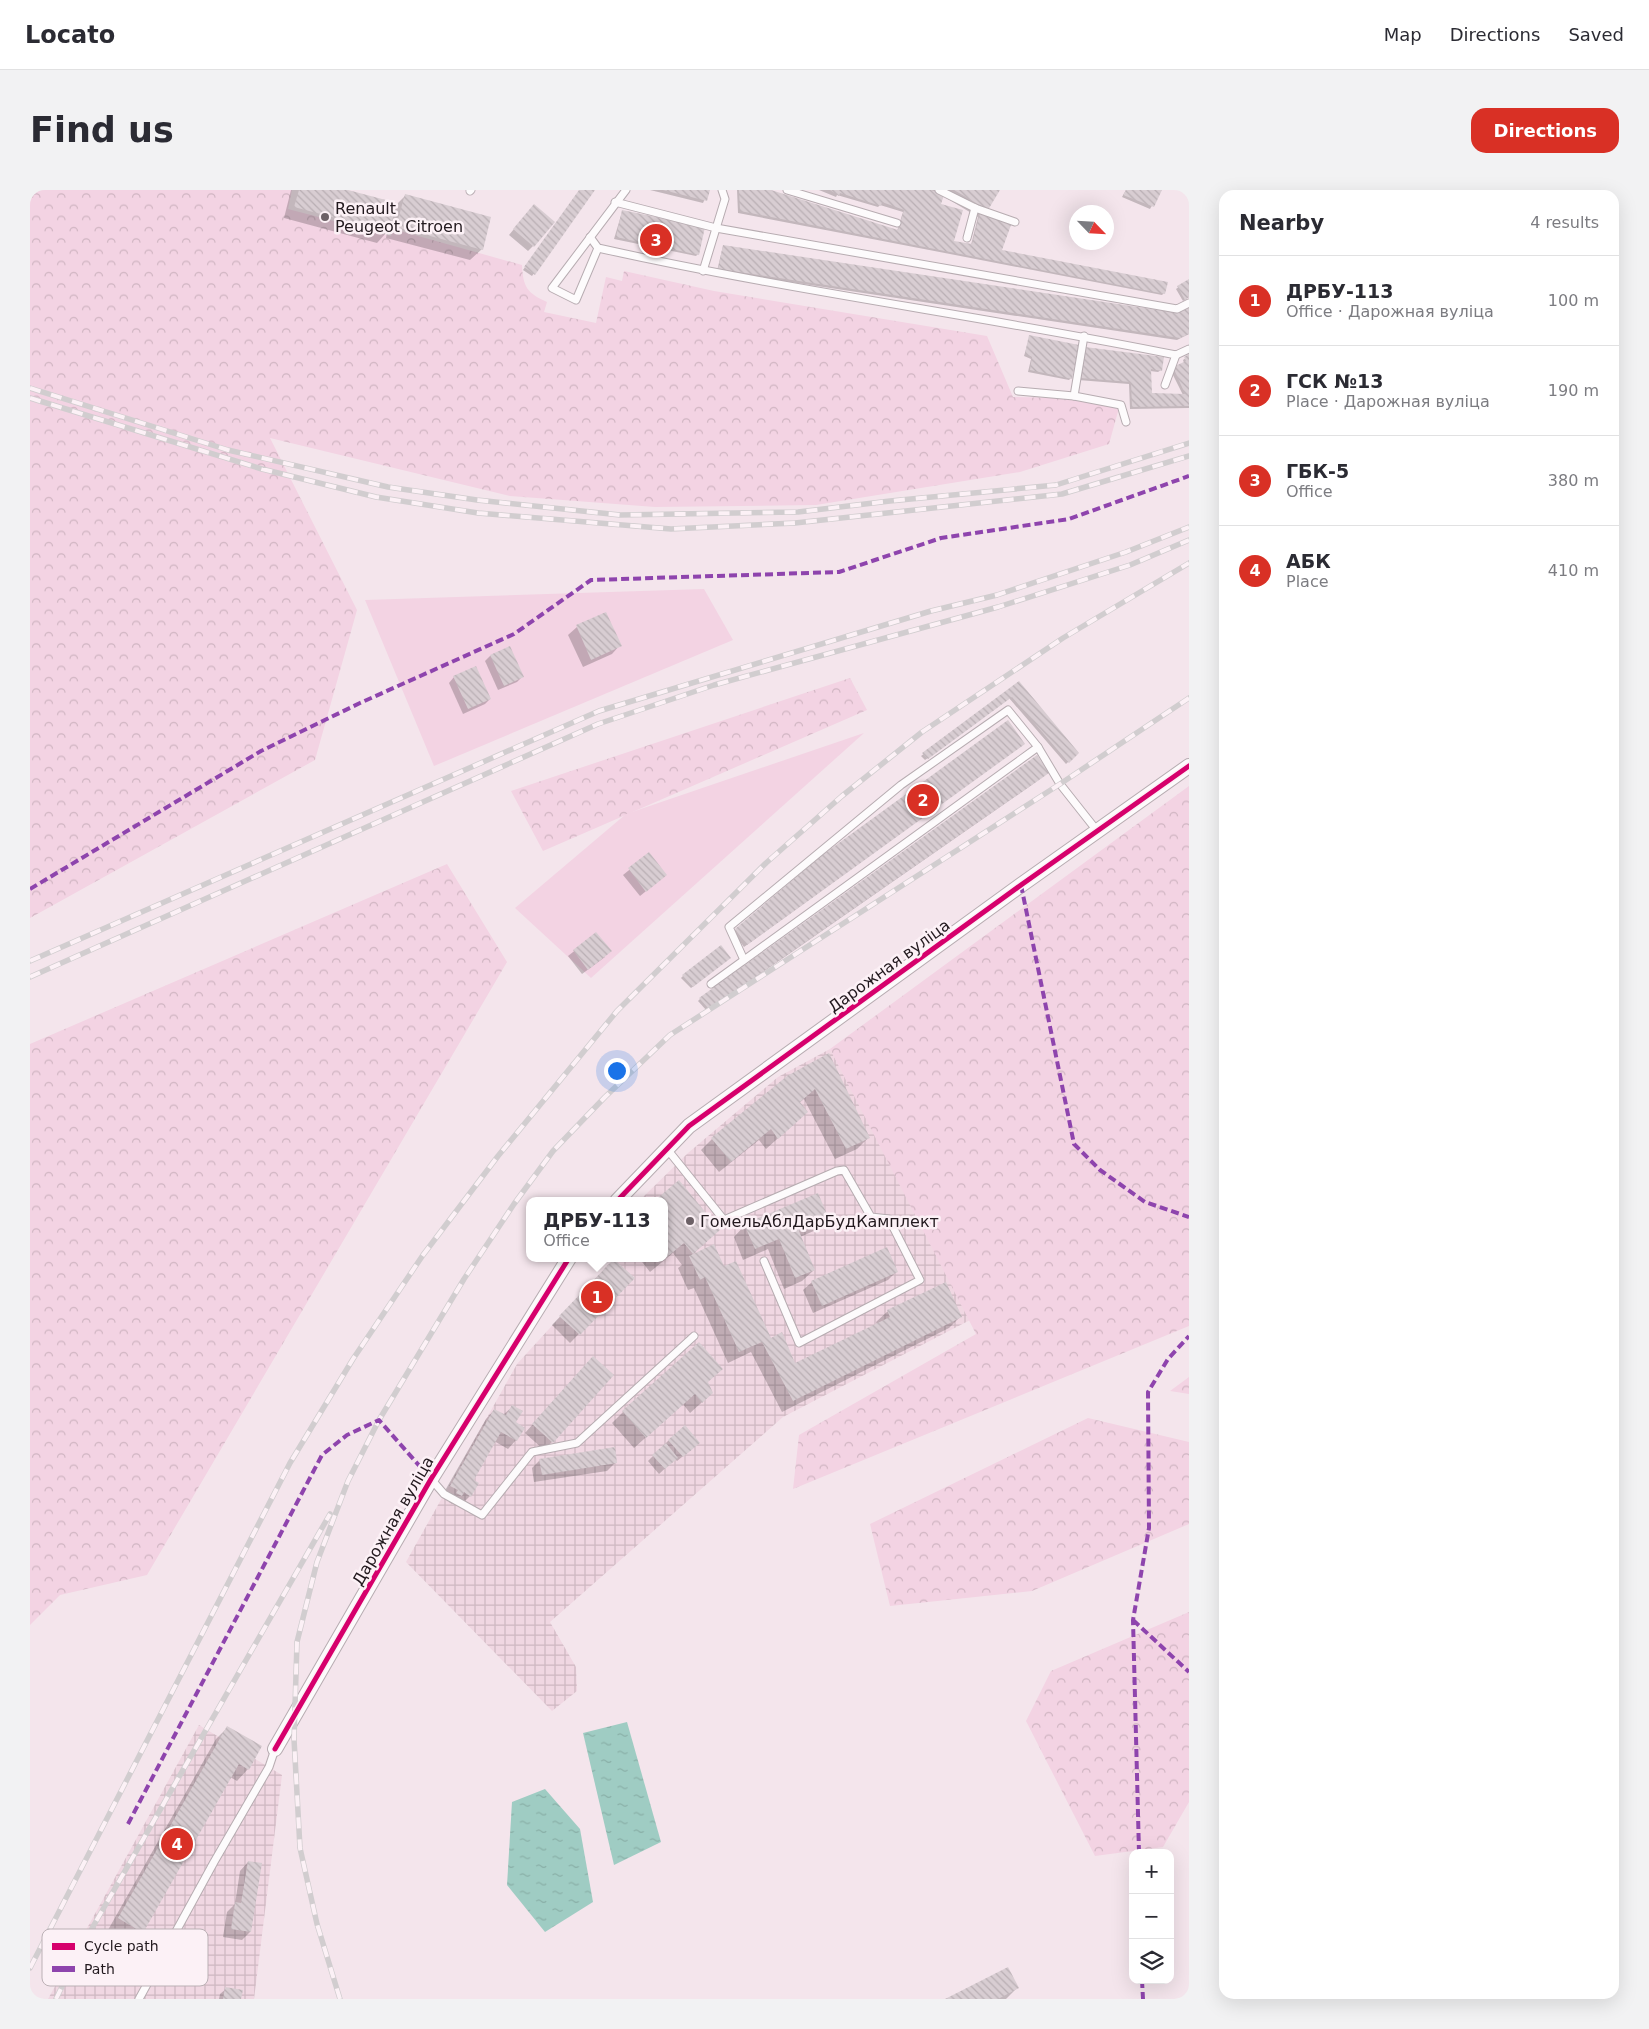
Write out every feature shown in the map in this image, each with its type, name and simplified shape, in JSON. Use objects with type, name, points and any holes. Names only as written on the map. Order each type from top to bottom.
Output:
[{"type":"street","name":"Дарожная вуліца","points":[[621,1197],[689,1126],[1021,885],[1189,766]]},
{"type":"street","name":"Дарожная вуліца","points":[[275,1749],[431,1480],[567,1262]]},
{"type":"lane","points":[[598,248],[576,300],[552,288],[626,190]]},
{"type":"lane","points":[[703,272],[725,199],[722,190]]},
{"type":"lane","points":[[787,190],[896,222]]},
{"type":"lane","points":[[939,190],[975,208],[1015,222]]},
{"type":"lane","points":[[616,202],[716,228],[1177,308],[1189,303]]},
{"type":"lane","points":[[967,238],[975,208]]},
{"type":"lane","points":[[590,237],[598,248],[703,272],[1084,336],[1176,355],[1189,349]]},
{"type":"lane","points":[[1074,396],[1084,336]]},
{"type":"lane","points":[[1165,385],[1176,355]]},
{"type":"lane","points":[[1018,391],[1074,396],[1121,405],[1126,422]]},
{"type":"lane","points":[[744,960],[729,927],[900,785],[1008,710],[1038,747],[1060,784],[1098,832]]},
{"type":"lane","points":[[711,984],[1038,747]]},
{"type":"lane","points":[[667,1149],[724,1220],[837,1171],[844,1170],[871,1217],[889,1218],[920,1280],[799,1343],[764,1261]]},
{"type":"lane","points":[[431,1480],[444,1494],[482,1515],[532,1452],[576,1443],[694,1336]]},
{"type":"lane","points":[[177,1929],[269,1767],[275,1749]]},
{"type":"lane","points":[[139,1999],[146,1986]]},
{"type":"shaded area","points":[[830,1049],[974,1318],[783,1417],[550,1622],[576,1667],[577,1691],[552,1711],[406,1562],[517,1364],[610,1262],[668,1262],[668,1197],[643,1197],[688,1153],[778,1077]]},
{"type":"shaded area","points":[[199,1725],[282,1775],[254,1999],[48,1999],[55,1986],[208,1986],[208,1929],[87,1929]]},
{"type":"green space","points":[[30,190],[292,190],[288,209],[391,236],[393,229],[522,265],[527,288],[535,296],[547,302],[544,312],[596,323],[606,277],[622,281],[624,271],[714,291],[987,336],[1013,397],[1066,398],[1119,408],[1109,444],[1020,472],[816,505],[655,507],[510,496],[270,438],[357,610],[315,760],[30,918]]},
{"type":"green space","points":[[704,589],[733,640],[434,766],[365,600]]},
{"type":"green space","points":[[850,678],[867,710],[543,851],[511,791]]},
{"type":"green space","points":[[864,733],[591,978],[515,908],[626,814]]},
{"type":"green space","points":[[1189,786],[1189,1326],[793,1489],[799,1435],[976,1334],[830,1049]]},
{"type":"green space","points":[[447,864],[507,962],[147,1575],[60,1595],[30,1625],[30,1044]]},
{"type":"green space","points":[[1189,1377],[1189,1394],[1170,1391]]},
{"type":"green space","points":[[1088,1418],[1189,1442],[1189,1524],[1032,1591],[890,1606],[870,1524]]},
{"type":"green space","points":[[1189,1612],[1189,1802],[1163,1847],[1129,1849],[1129,1852],[1095,1856],[1026,1721],[1051,1671]]},
{"type":"water","points":[[627,1722],[661,1842],[614,1865],[583,1733]]},
{"type":"water","points":[[545,1789],[580,1829],[593,1902],[545,1932],[507,1885],[512,1802]]},
{"type":"building","points":[[299,190],[348,190],[397,203],[389,232],[294,207]]},
{"type":"building","points":[[579,190],[595,190],[535,275],[524,267]]},
{"type":"building","points":[[663,190],[710,190],[707,201]]},
{"type":"building","points":[[739,190],[771,190],[898,230],[904,210],[882,202],[881,206],[840,193],[839,196],[830,190],[931,190],[944,195],[941,204],[963,210],[954,241],[972,244],[980,213],[1011,225],[1002,250],[1168,282],[1165,294],[740,211]]},
{"type":"building","points":[[954,190],[1000,190],[988,210]]},
{"type":"building","points":[[1126,190],[1162,190],[1154,207],[1123,195]]},
{"type":"building","points":[[405,194],[491,217],[483,250],[396,227]]},
{"type":"building","points":[[534,204],[555,222],[534,247],[513,229]]},
{"type":"building","points":[[622,210],[705,227],[699,255],[616,237]]},
{"type":"building","points":[[723,245],[1178,313],[1189,307],[1189,334],[1180,338],[718,269]]},
{"type":"building","points":[[1189,279],[1189,297],[1185,300],[1177,286]]},
{"type":"building","points":[[1029,335],[1079,345],[1072,379],[1030,370],[1032,357],[1025,353]]},
{"type":"building","points":[[1085,347],[1164,357],[1162,371],[1151,369],[1152,393],[1185,394],[1173,367],[1186,361],[1184,357],[1189,354],[1189,406],[1132,407],[1131,382],[1080,378]]},
{"type":"building","points":[[606,612],[622,646],[591,660],[576,625]]},
{"type":"building","points":[[510,646],[524,677],[504,686],[490,655]]},
{"type":"building","points":[[476,666],[491,699],[468,709],[453,676]]},
{"type":"building","points":[[1019,681],[1079,753],[1069,763],[1012,697],[928,759],[922,753]]},
{"type":"building","points":[[1008,720],[1025,744],[747,945],[735,929],[821,856]]},
{"type":"building","points":[[1037,755],[1049,773],[709,1009],[699,998]]},
{"type":"building","points":[[649,852],[667,875],[646,892],[628,868]]},
{"type":"building","points":[[596,932],[612,951],[588,970],[573,950]]},
{"type":"building","points":[[721,945],[731,958],[693,987],[682,975]]},
{"type":"building","points":[[829,1053],[870,1138],[846,1149],[815,1089],[800,1102],[808,1112],[778,1139],[771,1129],[731,1162],[711,1138],[787,1076]]},
{"type":"building","name":"ГомельАблДарБудКамплект","points":[[679,1180],[720,1230],[693,1254],[684,1243],[668,1256],[668,1197],[659,1197]]},
{"type":"building","points":[[818,1193],[829,1219],[799,1231],[815,1270],[795,1278],[779,1239],[755,1249],[744,1224]]},
{"type":"building","points":[[714,1244],[724,1266],[736,1261],[771,1338],[782,1332],[795,1363],[890,1317],[887,1310],[946,1282],[962,1317],[793,1401],[762,1342],[739,1352],[705,1277],[700,1280],[689,1256]]},
{"type":"building","points":[[887,1247],[898,1272],[822,1306],[811,1281]]},
{"type":"building","points":[[611,1262],[617,1262],[635,1278],[580,1335],[559,1316]]},
{"type":"building","points":[[699,1342],[723,1369],[708,1382],[713,1393],[702,1403],[695,1394],[646,1438],[622,1411]]},
{"type":"building","points":[[593,1356],[614,1375],[553,1443],[532,1424]]},
{"type":"building","points":[[512,1405],[523,1411],[516,1422],[525,1428],[517,1441],[501,1432],[474,1480],[479,1483],[471,1497],[464,1492],[462,1496],[456,1493],[458,1490],[450,1486],[494,1409],[506,1415]]},
{"type":"building","points":[[685,1425],[700,1443],[683,1457],[668,1440]]},
{"type":"building","points":[[666,1443],[678,1458],[665,1469],[652,1455]]},
{"type":"building","points":[[615,1447],[617,1463],[542,1475],[539,1459]]},
{"type":"building","points":[[227,1726],[262,1746],[249,1770],[239,1764],[145,1929],[136,1929],[118,1918]]},
{"type":"building","points":[[248,1861],[262,1863],[251,1932],[231,1929],[235,1902],[241,1903]]},
{"type":"building","points":[[1008,1967],[1019,1988],[998,1999],[945,1999]]},
{"type":"building","points":[[225,1987],[243,1990],[241,1999],[223,1999]]},
{"type":"railway","points":[[30,388],[228,450],[388,487],[477,500],[620,515],[798,512],[1056,485],[1189,443]]},
{"type":"railway","points":[[30,398],[262,469],[376,497],[478,513],[671,529],[795,523],[1062,494],[1189,456]]},
{"type":"railway","points":[[30,961],[599,711],[931,611],[997,595],[1126,552],[1189,527]]},
{"type":"railway","points":[[30,977],[598,724],[714,685],[998,607],[1130,565],[1189,540]]},
{"type":"railway","points":[[50,1929],[290,1463],[353,1359],[423,1255],[498,1156],[617,1011],[766,863],[842,796],[922,732],[1063,638],[1189,563]]},
{"type":"railway","points":[[340,1999],[317,1924],[300,1848],[294,1739],[297,1642],[317,1562],[348,1481],[379,1420],[464,1279],[514,1204],[553,1151],[605,1097],[670,1035],[1060,784],[1189,698]]},
{"type":"railway","points":[[92,1929],[330,1514]]},
{"type":"railway","points":[[30,1968],[42,1945]]},
{"type":"railway","points":[[56,1999],[62,1986]]},
{"type":"marked path","points":[[30,889],[261,751],[360,703],[514,634],[591,580],[839,572],[941,538],[1069,519],[1189,476]]},
{"type":"marked path","points":[[1021,885],[1074,1144],[1100,1170],[1145,1202],[1189,1217]]},
{"type":"marked path","points":[[1139,1849],[1133,1620],[1149,1528],[1148,1392],[1168,1359],[1189,1336]]},
{"type":"marked path","points":[[128,1824],[322,1455],[347,1435],[379,1420],[431,1479]]},
{"type":"marked path","points":[[1133,1620],[1189,1672]]},
{"type":"marked path","points":[[1142,1984],[1143,1999]]},
{"type":"cycle path","points":[[621,1197],[689,1126],[1021,885],[1189,766]]},
{"type":"cycle path","points":[[275,1749],[431,1479],[567,1262]]},
{"type":"place","name":"Renault Peugeot Citroen","points":[[325,217]]},
{"type":"place","name":"ГБК-5","points":[[656,240]]},
{"type":"place","name":"ГСК №13","points":[[923,800]]},
{"type":"place","name":"ГомельАблДарБудКамплект","points":[[690,1221]]},
{"type":"place","name":"ДРБУ-113","points":[[597,1297]]},
{"type":"place","name":"АБК","points":[[177,1844]]}]
